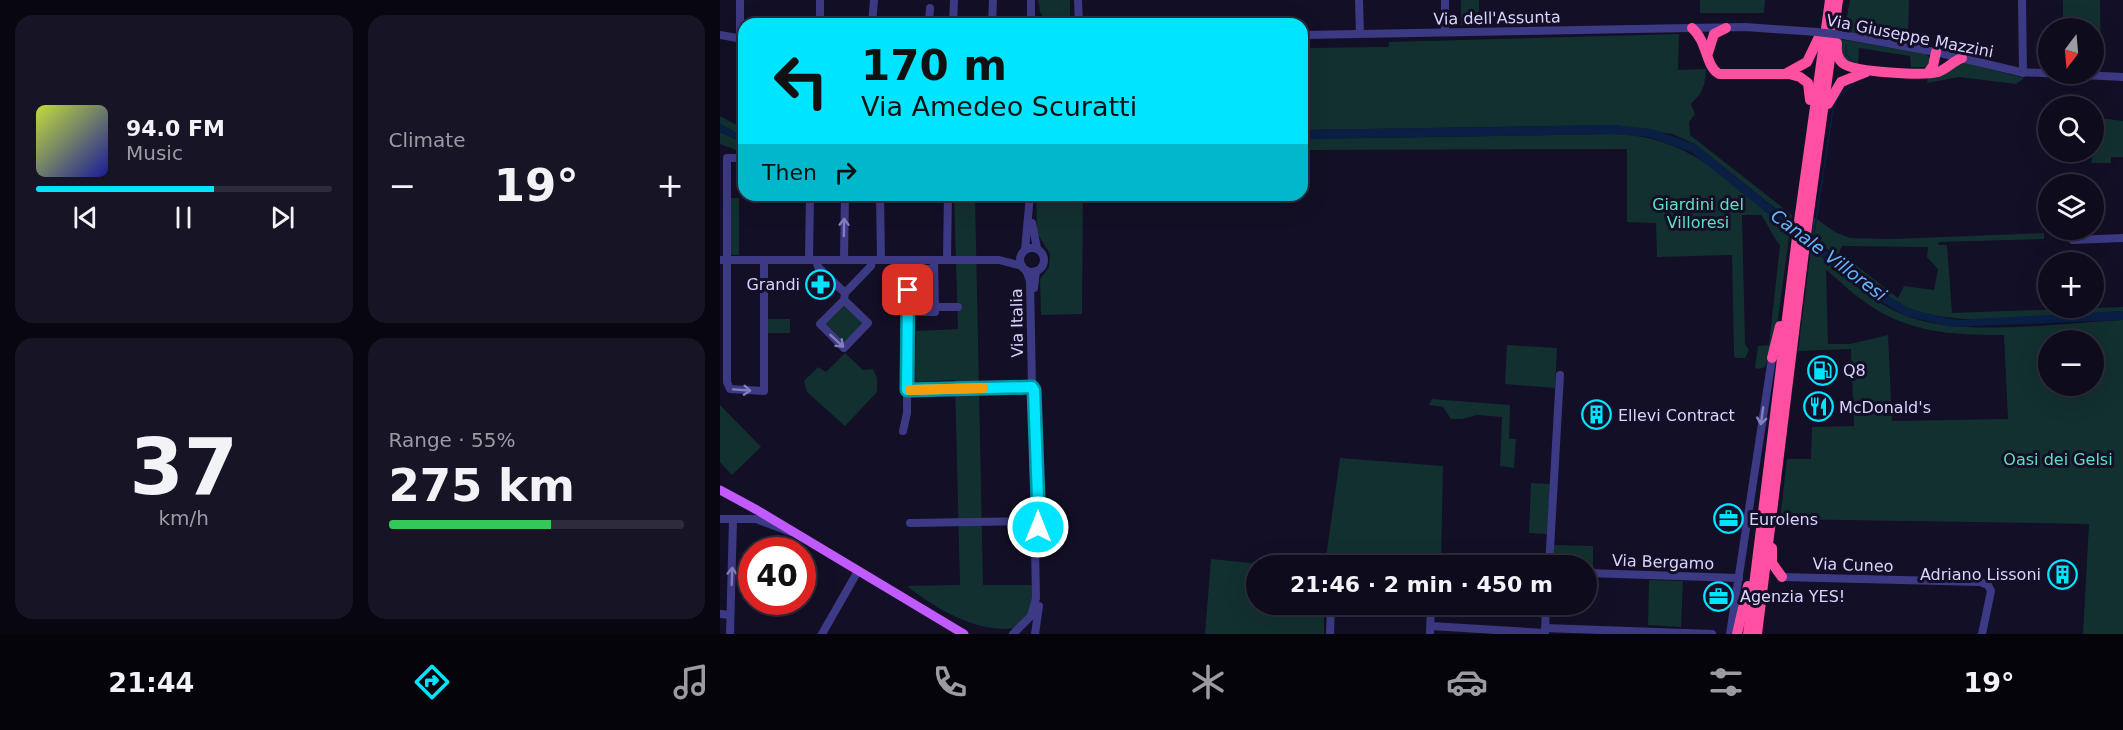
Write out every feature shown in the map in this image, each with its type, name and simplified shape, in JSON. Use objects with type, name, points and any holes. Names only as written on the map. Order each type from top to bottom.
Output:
[{"type":"highway","points":[[1781,74],[1797,70],[1811,57],[1820,38],[1829,0]]},
{"type":"highway","points":[[1737,634],[1762,515],[1803,224],[1829,0]]},
{"type":"highway","points":[[1814,136],[1838,0]]},
{"type":"highway","points":[[1836,12],[1840,16],[1836,46],[1840,60],[1849,67],[1928,73],[1940,70],[1962,58]]},
{"type":"highway","points":[[1692,28],[1707,35],[1726,28]]},
{"type":"highway","points":[[1707,35],[1712,68],[1719,74],[1734,76],[1795,75],[1808,83],[1814,136]]},
{"type":"highway","points":[[1928,73],[1939,52]]},
{"type":"highway","points":[[1939,52],[1943,62],[1940,70]]},
{"type":"highway","points":[[1814,136],[1824,130],[1830,98],[1837,86],[1851,76],[1872,70]]},
{"type":"highway","points":[[1748,634],[1768,531],[1783,427],[1800,285],[1800,247]]},
{"type":"highway","points":[[1772,358],[1800,247]]},
{"type":"highway","points":[[1757,634],[1762,515]]},
{"type":"highway","points":[[1768,531],[1773,538],[1773,563],[1782,577]]},
{"type":"main road","points":[[721,491],[964,633]]},
{"type":"street","points":[[740,0],[741,18]]},
{"type":"street","points":[[820,0],[820,18]]},
{"type":"street","points":[[872,18],[874,0]]},
{"type":"street","points":[[953,18],[954,0]]},
{"type":"street","points":[[992,18],[993,0]]},
{"type":"street","points":[[1031,0],[1031,18]]},
{"type":"street","points":[[1078,0],[1079,18]]},
{"type":"street","points":[[1359,0],[1360,34]]},
{"type":"street","points":[[1445,0],[1445,32]]},
{"type":"street","points":[[2022,0],[2023,73]]},
{"type":"street","points":[[929,18],[930,8]]},
{"type":"street","points":[[1031,11],[1034,18]]},
{"type":"street","name":"Via dell'Assunta","points":[[1308,35],[1692,28]]},
{"type":"street","name":"Via Giuseppe Mazzini","points":[[1726,28],[1843,35],[1939,52],[2023,73],[2038,73]]},
{"type":"street","points":[[720,35],[738,38]]},
{"type":"street","name":"Via Giuseppe Mazzini","points":[[2104,76],[2123,78]]},
{"type":"street","points":[[738,158],[727,158],[723,260],[727,387],[764,391],[764,260]]},
{"type":"street","points":[[810,201],[813,260],[844,296],[868,323],[844,348],[820,324],[844,296],[871,267],[876,260],[880,201]]},
{"type":"street","points":[[844,260],[845,201]]},
{"type":"street","points":[[947,260],[948,201]]},
{"type":"street","points":[[1024,268],[1023,253],[1030,201]]},
{"type":"street","points":[[999,260],[1036,272],[1041,268],[1045,259],[1037,248],[1030,211]]},
{"type":"street","points":[[2104,239],[2123,238]]},
{"type":"street","points":[[723,260],[876,260],[934,264],[947,260],[999,260],[1037,248]]},
{"type":"street","points":[[903,431],[906,419],[907,390],[908,264]]},
{"type":"street","points":[[909,312],[935,312],[934,264]]},
{"type":"street","name":"Via Italia","points":[[1013,634],[1031,616],[1036,598],[1030,281],[1024,268]]},
{"type":"street","name":"Via Italia","points":[[1035,634],[1041,598],[1035,365],[1036,272]]},
{"type":"street","points":[[935,307],[958,307]]},
{"type":"street","points":[[1730,634],[1772,358]]},
{"type":"street","points":[[1035,365],[1032,387],[1036,407]]},
{"type":"street","points":[[1550,555],[1560,375]]},
{"type":"street","points":[[907,390],[1032,387]]},
{"type":"street","name":"Via Italia","points":[[1038,499],[1035,521],[1040,547]]},
{"type":"street","points":[[720,519],[756,519],[788,531]]},
{"type":"street","points":[[730,634],[733,519]]},
{"type":"street","points":[[910,523],[1035,521]]},
{"type":"street","points":[[822,634],[858,571]]},
{"type":"street","name":"Via Bergamo","points":[[1597,573],[1739,578]]},
{"type":"street","name":"Via Cuneo","points":[[1782,577],[1980,582],[1988,585],[1991,591],[1982,634]]},
{"type":"street","points":[[720,614],[730,615]]},
{"type":"street","points":[[1330,634],[1331,615]]},
{"type":"street","points":[[1431,615],[1430,630],[1712,634]]},
{"type":"street","points":[[1545,631],[1546,615]]},
{"type":"green space","points":[[1038,0],[1070,0],[1070,18],[1044,18]]},
{"type":"green space","points":[[1461,0],[1479,0],[1479,25],[1461,25]]},
{"type":"green space","points":[[1700,0],[1765,0],[1764,13],[1700,13]]},
{"type":"green space","points":[[1850,0],[1909,0],[1908,37],[1920,40],[1920,45],[1844,31]]},
{"type":"green space","points":[[2063,0],[2100,0],[2100,18],[2063,18]]},
{"type":"green space","points":[[1679,34],[1678,70],[1706,69],[1703,89],[1691,104],[1695,114],[1689,122],[1690,135],[1792,215],[1791,221],[1695,144],[1672,134],[1614,125],[1308,130],[1308,48],[1389,47],[1389,42]]},
{"type":"green space","points":[[1839,39],[1926,54],[1931,59],[1927,67],[1911,67],[1910,56],[1859,48],[1858,66],[1842,58]]},
{"type":"green space","points":[[1962,62],[2024,78],[2016,84],[1959,77],[1927,83],[1928,76]]},
{"type":"green space","points":[[720,116],[738,126],[738,134],[720,124]]},
{"type":"green space","points":[[2104,119],[2123,121],[2123,157],[2111,157],[2111,163],[2091,163],[2104,162]]},
{"type":"green space","points":[[720,132],[738,140],[738,151],[720,144]]},
{"type":"green space","name":"Giardini del Villoresi","points":[[1613,134],[1666,143],[1689,153],[1729,180],[1790,231],[1776,333],[1765,367],[1758,369],[1755,367],[1758,346],[1769,345],[1780,245],[1761,215],[1742,215],[1745,344],[1749,350],[1745,358],[1735,358],[1732,255],[1657,257],[1656,223],[1627,222],[1627,149],[1308,150],[1308,139]]},
{"type":"green space","points":[[730,198],[738,198],[739,255],[730,255]]},
{"type":"green space","points":[[954,201],[975,201],[983,585],[1035,585],[1030,610],[1013,628],[999,629],[971,623],[943,610],[907,586],[960,585],[955,380],[915,382],[916,331],[958,329]]},
{"type":"green space","points":[[1036,201],[1083,201],[1082,314],[1041,315],[1040,279],[1049,267],[1050,254],[1037,233]]},
{"type":"green space","points":[[1814,217],[1835,232],[1850,238],[1892,239],[2038,233],[2038,239],[1939,242],[1938,245],[1947,245],[1952,313],[2038,310],[2038,318],[1975,320],[1918,311],[1895,302],[1852,272],[1812,236]],"holes":[[[1842,246],[1928,247],[1927,257],[1938,269],[1934,290],[1904,286],[1898,298],[1839,252]]]},
{"type":"green space","name":"Oasi dei Gelsi","points":[[1811,248],[1879,302],[1904,315],[1927,322],[1953,326],[2011,327],[2123,320],[2123,634],[2083,634],[2089,524],[1780,519],[1787,459],[1811,459],[1812,427],[1854,426],[1851,349],[1798,351]],"holes":[[[1826,270],[1879,311],[1913,326],[1948,333],[2004,335],[2008,419],[1892,421],[1888,335],[1850,344],[1828,344]]]},
{"type":"green space","points":[[844,304],[864,324],[844,345],[824,325]]},
{"type":"green space","points":[[2123,307],[2123,311],[2104,313],[2104,308]]},
{"type":"green space","points":[[768,319],[790,319],[790,333],[768,333]]},
{"type":"green space","points":[[1507,345],[1557,348],[1555,388],[1505,384]]},
{"type":"green space","points":[[845,353],[863,370],[873,369],[877,378],[877,392],[845,426],[807,392],[804,381],[818,367],[826,372]]},
{"type":"green space","points":[[1432,399],[1510,405],[1509,439],[1516,439],[1514,468],[1500,466],[1502,417],[1477,415],[1451,419],[1443,407],[1429,405]]},
{"type":"green space","points":[[720,405],[761,447],[732,475],[720,462]]},
{"type":"green space","points":[[1340,458],[1443,466],[1441,555],[1326,555]]},
{"type":"green space","points":[[1531,483],[1550,484],[1547,534],[1529,533]]},
{"type":"green space","points":[[1554,545],[1593,546],[1593,555],[1554,555]]},
{"type":"green space","points":[[1211,559],[1246,562],[1246,615],[1324,615],[1324,634],[1205,634]]},
{"type":"green space","points":[[1649,580],[1683,581],[1681,627],[1648,625]]},
{"type":"water","points":[[720,124],[738,134],[738,140],[720,132]]},
{"type":"water","name":"Canale Villoresi","points":[[1614,125],[1652,129],[1695,144],[1868,284],[1912,310],[1956,320],[2038,316],[2038,318],[2104,318],[2104,312],[2123,311],[2123,320],[1951,327],[1903,315],[1863,290],[1691,152],[1649,137],[1613,134],[1308,139],[1308,130]]},
{"type":"waterway","points":[[1846,45],[1846,54],[1855,63]]},
{"type":"waterway","name":"Canale Villoresi","points":[[1817,241],[1814,234],[1833,109],[1838,97],[1854,83]]},
{"type":"slow traffic","points":[[910,390],[983,388]]},
{"type":"place","name":"Grandi","points":[[821,284]]},
{"type":"place","name":"Q8","points":[[1822,370]]},
{"type":"place","name":"McDonald's","points":[[1818,407]]},
{"type":"place","name":"Ellevi Contract","points":[[1597,415]]},
{"type":"place","name":"Eurolens","points":[[1728,519]]},
{"type":"place","name":"Adriano Lissoni","points":[[2062,574]]},
{"type":"place","name":"Agenzia YES!","points":[[1719,596]]},
{"type":"route","points":[[908,290],[907,390],[1032,387],[1034,390],[1038,499],[1038,514],[1035,521],[1038,527]]}]
